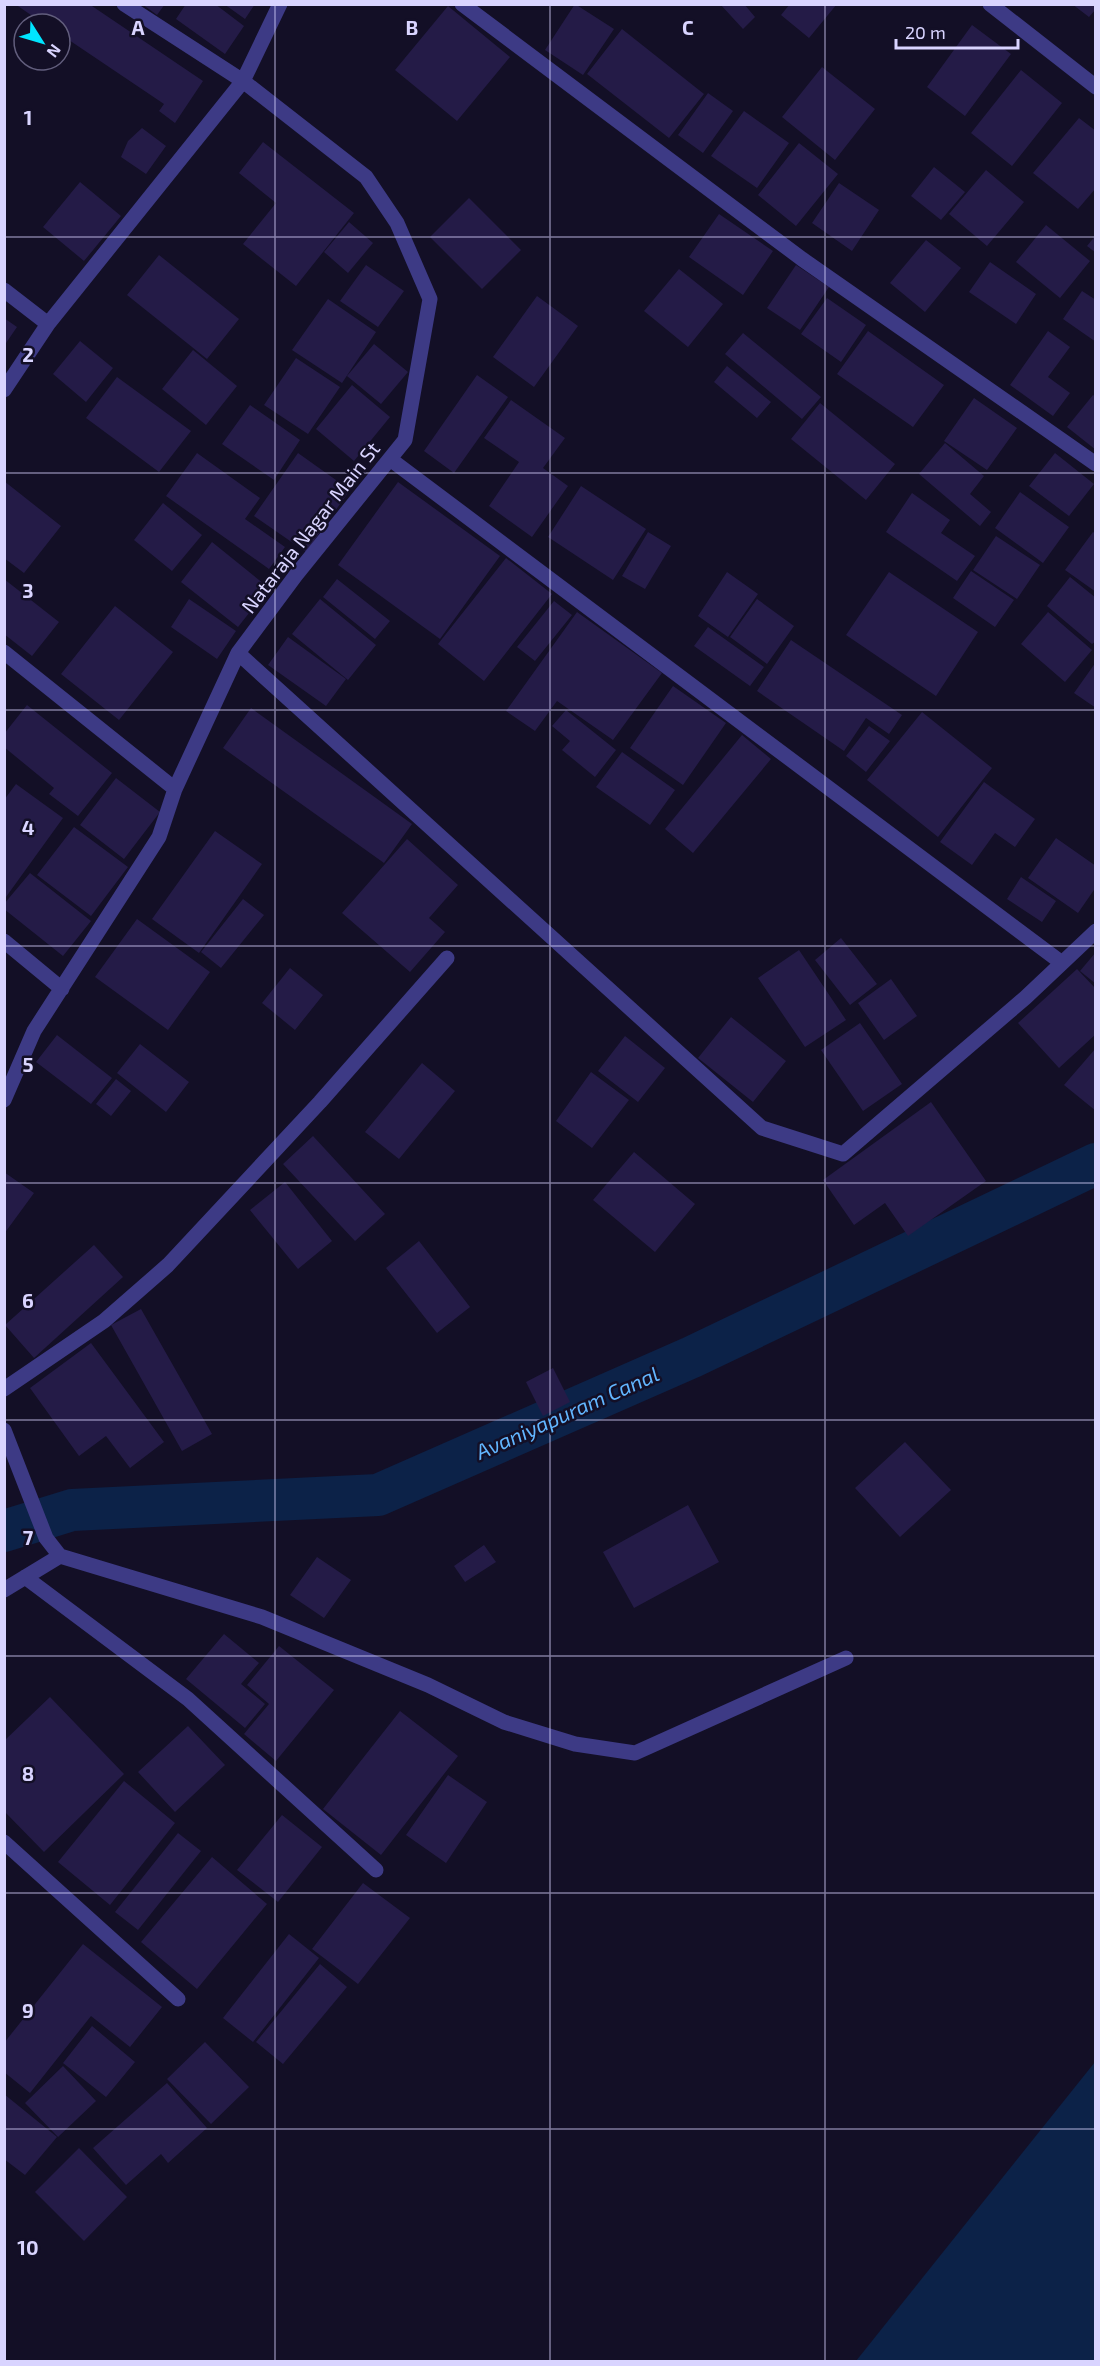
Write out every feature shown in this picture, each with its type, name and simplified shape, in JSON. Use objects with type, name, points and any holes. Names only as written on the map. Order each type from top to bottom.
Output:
[{"type":"street","name":"Nataraja Nagar Main St","points":[[4,1100],[34,1031],[159,837],[175,789],[238,653],[296,575],[405,440],[430,299],[396,223],[366,177],[243,81],[124,4]]},
{"type":"street","points":[[4,390],[48,324],[243,81],[280,4]]},
{"type":"street","points":[[462,4],[801,259],[1095,465]]},
{"type":"street","points":[[990,4],[1095,87]]},
{"type":"street","points":[[4,290],[48,324]]},
{"type":"street","points":[[390,459],[1062,963]]},
{"type":"street","points":[[4,652],[175,789]]},
{"type":"street","points":[[238,653],[762,1128],[843,1154],[1062,963],[1095,931]]},
{"type":"street","points":[[4,941],[62,988]]},
{"type":"street","points":[[4,1389],[104,1321],[168,1265],[320,1102],[447,958]]},
{"type":"street","points":[[4,1430],[29,1489],[46,1538],[60,1556],[262,1617],[428,1686],[504,1722],[575,1744],[635,1753],[846,1659]]},
{"type":"street","points":[[4,1590],[60,1556]]},
{"type":"street","points":[[25,1577],[188,1699],[376,1870]]},
{"type":"street","points":[[4,1842],[178,1999]]},
{"type":"water","points":[[1095,2062],[1095,2361],[856,2361]]},
{"type":"building","points":[[15,4],[89,4],[203,81],[175,123],[159,111],[164,104],[72,42],[72,12],[27,12]]},
{"type":"building","points":[[142,4],[165,4],[157,15]]},
{"type":"building","points":[[186,4],[215,4],[244,26],[225,54],[176,19]]},
{"type":"building","points":[[224,4],[255,4],[245,19]]},
{"type":"building","points":[[575,4],[614,29],[583,75],[545,50]]},
{"type":"building","points":[[720,4],[744,4],[755,17],[743,29]]},
{"type":"building","points":[[790,4],[837,4],[809,38],[781,15]]},
{"type":"building","points":[[1072,4],[1096,4],[1096,9],[1089,17]]},
{"type":"building","points":[[448,6],[510,57],[457,121],[395,70]]},
{"type":"building","points":[[972,25],[1011,54],[965,116],[927,87]]},
{"type":"building","points":[[622,29],[704,94],[669,138],[587,74]]},
{"type":"building","points":[[822,67],[875,109],[835,160],[782,117]]},
{"type":"building","points":[[1021,70],[1062,103],[1012,166],[971,133]]},
{"type":"building","points":[[708,93],[733,111],[703,153],[678,135]]},
{"type":"building","points":[[744,111],[789,143],[757,188],[711,156]]},
{"type":"building","points":[[1079,118],[1096,131],[1096,188],[1078,209],[1033,173]]},
{"type":"building","points":[[142,128],[166,146],[146,174],[121,157],[128,141]]},
{"type":"building","points":[[263,142],[354,213],[296,286],[243,244],[276,203],[239,173]]},
{"type":"building","points":[[799,143],[838,174],[796,226],[758,195]]},
{"type":"building","points":[[934,167],[965,192],[941,220],[911,196]]},
{"type":"building","points":[[986,170],[1024,202],[987,246],[949,214]]},
{"type":"building","points":[[80,182],[121,216],[84,261],[43,227]]},
{"type":"building","points":[[839,183],[879,210],[852,251],[812,223]]},
{"type":"building","points":[[469,198],[521,250],[482,289],[430,237]]},
{"type":"building","points":[[719,214],[773,251],[743,295],[689,257]]},
{"type":"building","points":[[349,222],[373,243],[348,273],[324,252]]},
{"type":"building","points":[[1046,225],[1090,261],[1060,298],[1016,262]]},
{"type":"building","points":[[1096,235],[1096,253],[1087,246]]},
{"type":"building","points":[[926,240],[961,268],[925,312],[890,283]]},
{"type":"building","points":[[159,255],[239,319],[207,359],[127,295]]},
{"type":"building","points":[[990,262],[1036,294],[1016,324],[969,292]]},
{"type":"building","points":[[366,265],[404,291],[378,327],[340,301]]},
{"type":"building","points":[[796,265],[829,287],[800,330],[767,308]]},
{"type":"building","points":[[679,269],[723,304],[688,347],[644,311]]},
{"type":"building","points":[[1082,291],[1096,300],[1096,342],[1063,319]]},
{"type":"building","points":[[537,296],[578,326],[534,387],[493,357]]},
{"type":"building","points":[[827,298],[866,325],[841,362],[801,334]]},
{"type":"building","points":[[328,299],[376,332],[342,383],[292,350]]},
{"type":"building","points":[[4,318],[17,327],[4,346]]},
{"type":"building","points":[[868,331],[944,385],[913,427],[837,374]]},
{"type":"building","points":[[1048,331],[1070,347],[1048,377],[1070,393],[1053,416],[1010,385]]},
{"type":"building","points":[[743,333],[821,397],[802,419],[725,354]]},
{"type":"building","points":[[80,341],[113,368],[86,402],[53,374]]},
{"type":"building","points":[[374,344],[408,372],[381,404],[347,376]]},
{"type":"building","points":[[193,350],[237,386],[206,425],[162,389]]},
{"type":"building","points":[[296,358],[340,387],[308,434],[264,405]]},
{"type":"building","points":[[727,366],[771,402],[757,418],[714,382]]},
{"type":"building","points":[[477,375],[508,397],[454,473],[424,451]]},
{"type":"building","points":[[117,377],[191,431],[159,472],[86,418]]},
{"type":"building","points":[[352,385],[390,417],[354,461],[316,429]]},
{"type":"building","points":[[1093,395],[1096,397],[1096,450],[1067,427]]},
{"type":"building","points":[[974,398],[1017,428],[987,470],[944,441]]},
{"type":"building","points":[[511,400],[565,438],[543,468],[568,486],[532,537],[489,506],[519,462],[484,438]]},
{"type":"building","points":[[820,403],[895,464],[866,500],[791,439]]},
{"type":"building","points":[[250,405],[300,440],[274,480],[222,444]]},
{"type":"building","points":[[945,443],[984,476],[970,494],[991,512],[980,526],[919,474]]},
{"type":"building","points":[[197,453],[260,498],[245,519],[285,547],[269,569],[166,496]]},
{"type":"building","points":[[298,453],[350,490],[306,552],[254,516]]},
{"type":"building","points":[[1055,453],[1094,484],[1069,516],[1029,486]]},
{"type":"building","points":[[4,481],[61,526],[24,573],[4,558]]},
{"type":"building","points":[[398,482],[500,556],[440,639],[338,565]]},
{"type":"building","points":[[581,486],[646,529],[613,580],[548,537]]},
{"type":"building","points":[[1020,492],[1069,527],[1043,563],[995,528]]},
{"type":"building","points":[[912,493],[950,520],[941,533],[975,556],[957,581],[886,532]]},
{"type":"building","points":[[163,503],[202,535],[172,571],[134,540]]},
{"type":"building","points":[[648,532],[671,546],[645,589],[622,576]]},
{"type":"building","points":[[1093,532],[1096,534],[1096,592],[1065,570]]},
{"type":"building","points":[[996,536],[1040,565],[1017,599],[973,570]]},
{"type":"building","points":[[212,542],[269,588],[238,627],[181,582]]},
{"type":"building","points":[[506,558],[552,594],[484,681],[438,644]]},
{"type":"building","points":[[971,571],[1014,600],[995,627],[953,598]]},
{"type":"building","points":[[727,572],[758,594],[728,637],[698,616]]},
{"type":"building","points":[[889,572],[978,632],[936,696],[846,635]]},
{"type":"building","points":[[1070,577],[1096,598],[1096,641],[1092,644],[1047,606]]},
{"type":"building","points":[[4,579],[59,622],[32,656],[4,634]]},
{"type":"building","points":[[337,579],[390,621],[375,639],[323,597]]},
{"type":"building","points":[[189,599],[236,631],[217,659],[171,627]]},
{"type":"building","points":[[320,599],[376,645],[348,680],[292,634]]},
{"type":"building","points":[[757,599],[794,626],[767,664],[730,637]]},
{"type":"building","points":[[554,601],[572,615],[535,661],[517,647]]},
{"type":"building","points":[[115,606],[173,652],[119,720],[61,674]]},
{"type":"building","points":[[577,612],[662,673],[613,740],[557,701],[535,731],[506,711]]},
{"type":"building","points":[[1048,612],[1092,650],[1065,682],[1021,644]]},
{"type":"building","points":[[708,627],[764,667],[750,686],[694,646]]},
{"type":"building","points":[[288,637],[346,679],[326,706],[268,665]]},
{"type":"building","points":[[791,640],[902,715],[889,734],[866,718],[844,751],[757,691]]},
{"type":"building","points":[[1096,662],[1096,708],[1074,693]]},
{"type":"building","points":[[673,686],[726,723],[683,785],[630,748]]},
{"type":"building","points":[[27,705],[112,773],[78,816],[49,794],[54,788],[4,747],[4,734]]},
{"type":"building","points":[[251,708],[412,824],[384,863],[223,748]]},
{"type":"building","points":[[566,710],[616,750],[595,777],[562,750],[570,741],[552,726]]},
{"type":"building","points":[[922,712],[992,768],[938,837],[867,780]]},
{"type":"building","points":[[869,726],[890,741],[866,772],[846,756]]},
{"type":"building","points":[[742,735],[771,759],[693,853],[665,829]]},
{"type":"building","points":[[622,752],[675,790],[650,825],[596,787]]},
{"type":"building","points":[[116,778],[160,812],[124,859],[80,825]]},
{"type":"building","points":[[984,782],[1035,819],[1015,847],[995,833],[972,865],[940,842]]},
{"type":"building","points":[[16,784],[63,818],[6,897],[4,800]]},
{"type":"building","points":[[74,827],[128,867],[91,916],[37,875]]},
{"type":"building","points":[[215,831],[262,864],[199,953],[152,919]]},
{"type":"building","points":[[1056,838],[1096,866],[1096,887],[1078,913],[1028,878]]},
{"type":"building","points":[[407,839],[458,885],[429,918],[445,932],[410,972],[342,913]]},
{"type":"building","points":[[30,873],[91,921],[63,956],[4,909],[4,904]]},
{"type":"building","points":[[1021,877],[1056,901],[1042,922],[1007,899]]},
{"type":"building","points":[[243,899],[264,915],[221,968],[201,952]]},
{"type":"building","points":[[137,919],[210,972],[168,1030],[95,977]]},
{"type":"building","points":[[841,938],[877,984],[850,1005],[815,960]]},
{"type":"building","points":[[799,950],[846,1020],[805,1047],[758,978]]},
{"type":"building","points":[[1096,952],[1096,984],[1080,971]]},
{"type":"building","points":[[290,968],[323,995],[295,1030],[262,1003]]},
{"type":"building","points":[[1077,969],[1096,989],[1096,1034],[1059,1068],[1018,1023]]},
{"type":"building","points":[[891,979],[917,1016],[884,1040],[858,1003]]},
{"type":"building","points":[[731,1017],[786,1061],[753,1102],[698,1058]]},
{"type":"building","points":[[860,1023],[902,1084],[863,1111],[821,1050]]},
{"type":"building","points":[[57,1035],[112,1078],[91,1104],[36,1062]]},
{"type":"building","points":[[625,1036],[665,1068],[638,1102],[598,1071]]},
{"type":"building","points":[[140,1044],[189,1082],[166,1112],[117,1073]]},
{"type":"building","points":[[1096,1048],[1096,1111],[1064,1085]]},
{"type":"building","points":[[422,1063],[455,1091],[399,1159],[365,1132]]},
{"type":"building","points":[[591,1072],[629,1100],[592,1148],[556,1121]]},
{"type":"building","points":[[116,1079],[131,1091],[111,1116],[96,1104]]},
{"type":"building","points":[[931,1102],[986,1181],[908,1236],[885,1203],[854,1225],[823,1180]]},
{"type":"building","points":[[313,1136],[385,1214],[355,1241],[283,1164]]},
{"type":"building","points":[[634,1152],[695,1204],[655,1252],[593,1200]]},
{"type":"building","points":[[4,1172],[34,1193],[4,1234]]},
{"type":"building","points":[[285,1182],[332,1241],[298,1269],[250,1210]]},
{"type":"building","points":[[419,1241],[470,1307],[437,1333],[386,1268]]},
{"type":"building","points":[[94,1245],[123,1277],[34,1358],[5,1325]]},
{"type":"building","points":[[141,1309],[212,1434],[182,1451],[111,1325]]},
{"type":"building","points":[[91,1343],[164,1442],[130,1468],[106,1436],[79,1456],[30,1388]]},
{"type":"building","points":[[553,1368],[570,1402],[543,1416],[526,1382]]},
{"type":"building","points":[[905,1442],[951,1490],[900,1537],[855,1488]]},
{"type":"building","points":[[688,1505],[719,1562],[634,1608],[603,1552]]},
{"type":"building","points":[[484,1545],[496,1562],[465,1582],[454,1566]]},
{"type":"building","points":[[317,1557],[351,1580],[324,1618],[290,1595]]},
{"type":"building","points":[[224,1634],[259,1663],[241,1684],[265,1704],[245,1728],[186,1679]]},
{"type":"building","points":[[279,1646],[334,1690],[276,1761],[244,1734],[269,1704],[247,1685]]},
{"type":"building","points":[[50,1697],[124,1774],[44,1852],[4,1811],[4,1741]]},
{"type":"building","points":[[400,1711],[458,1756],[381,1855],[323,1809]]},
{"type":"building","points":[[188,1726],[225,1765],[175,1812],[138,1772]]},
{"type":"building","points":[[448,1775],[487,1802],[446,1863],[406,1835]]},
{"type":"building","points":[[124,1781],[175,1823],[110,1905],[58,1862]]},
{"type":"building","points":[[282,1815],[322,1847],[278,1902],[237,1870]]},
{"type":"building","points":[[178,1833],[201,1851],[138,1930],[115,1912]]},
{"type":"building","points":[[212,1857],[267,1904],[197,1989],[141,1942]]},
{"type":"building","points":[[363,1883],[410,1918],[358,1984],[312,1949]]},
{"type":"building","points":[[289,1934],[319,1958],[253,2042],[223,2018]]},
{"type":"building","points":[[83,1944],[162,2007],[130,2047],[91,2016],[30,2093],[4,2072],[4,2043]]},
{"type":"building","points":[[320,1964],[347,1987],[283,2064],[256,2042]]},
{"type":"building","points":[[92,2026],[135,2062],[106,2097],[63,2063]]},
{"type":"building","points":[[205,2042],[249,2087],[211,2124],[167,2079]]},
{"type":"building","points":[[63,2066],[96,2101],[58,2137],[25,2103]]},
{"type":"building","points":[[167,2083],[207,2128],[168,2163],[161,2154],[126,2185],[93,2148]]},
{"type":"building","points":[[4,2094],[57,2137],[25,2175],[4,2159]]},
{"type":"building","points":[[79,2148],[127,2197],[84,2241],[35,2192]]},
{"type":"waterway","name":"Avaniyapuram Canal","points":[[4,1531],[72,1510],[378,1495],[692,1357],[1096,1164]]}]
